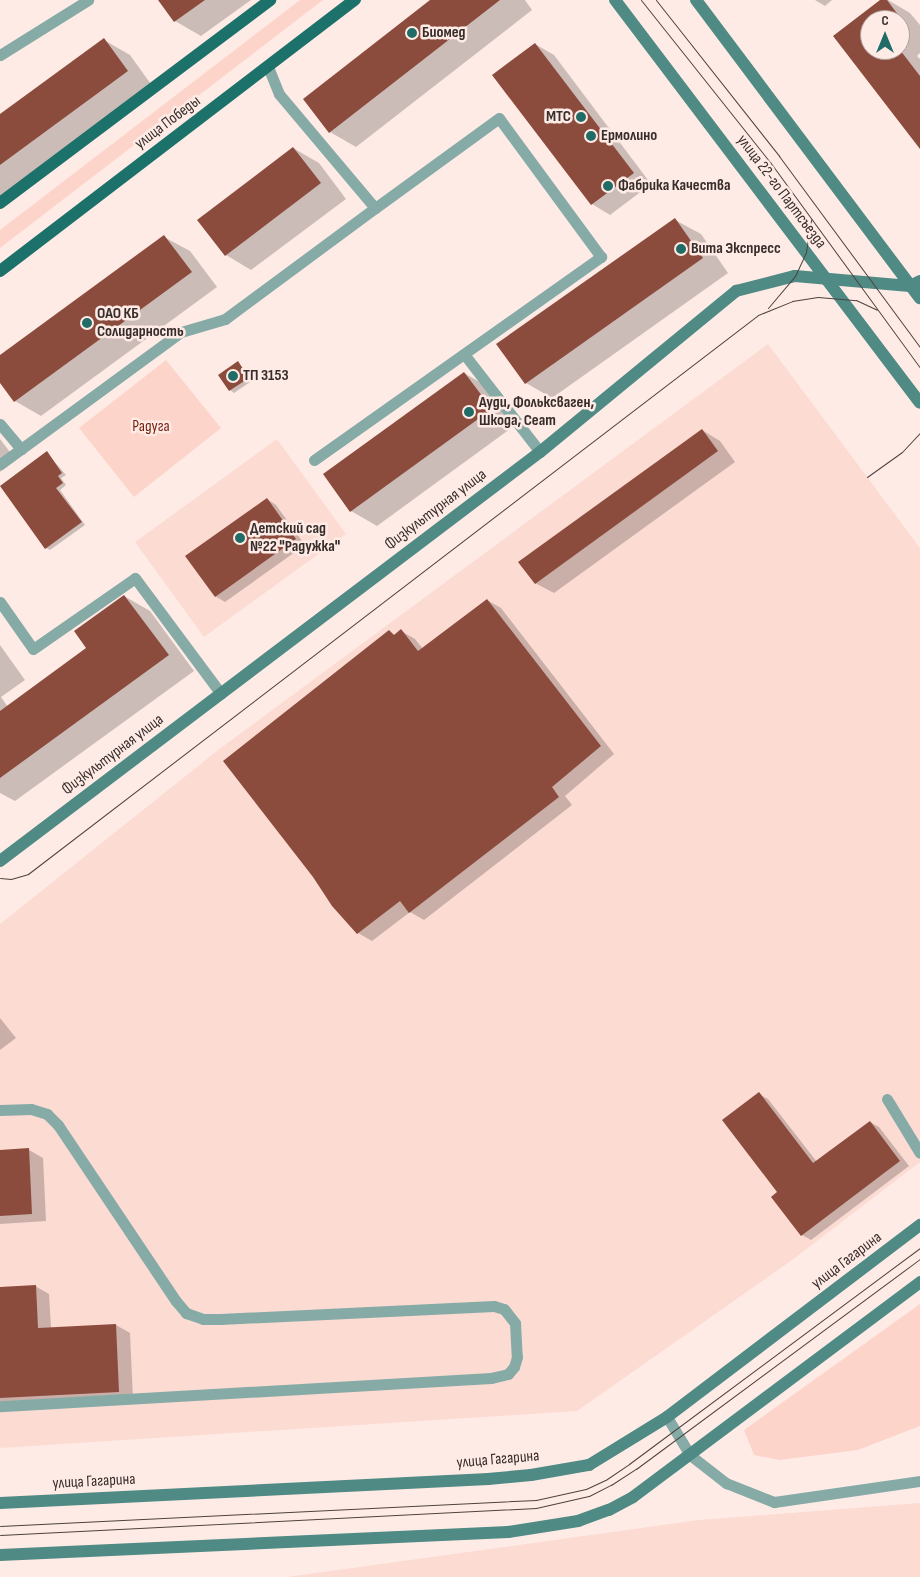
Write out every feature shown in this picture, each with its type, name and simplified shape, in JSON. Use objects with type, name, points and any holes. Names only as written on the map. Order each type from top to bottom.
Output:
[{"type":"main road","points":[[0,203],[270,0]]},
{"type":"main road","name":"улица Победы","points":[[0,271],[355,0]]},
{"type":"main road","name":"улица 22-го Партсъезда","points":[[615,0],[751,177],[824,279],[920,403]]},
{"type":"main road","points":[[696,0],[915,284],[920,298]]},
{"type":"main road","name":"Физкультурная улица","points":[[0,861],[540,452],[736,291],[794,276],[915,284]]},
{"type":"main road","name":"улица Гагарина","points":[[0,1503],[531,1475],[588,1465],[667,1417],[920,1225]]},
{"type":"main road","points":[[0,1555],[508,1532],[578,1521],[609,1510],[632,1497],[920,1282]]},
{"type":"lane","points":[[0,56],[88,0]]},
{"type":"lane","points":[[268,67],[278,94],[375,208]]},
{"type":"lane","points":[[0,464],[181,332],[224,319],[499,118],[601,257],[314,460]]},
{"type":"lane","points":[[464,354],[540,452]]},
{"type":"lane","points":[[0,424],[21,448]]},
{"type":"lane","points":[[0,602],[33,649],[135,578],[221,694]]},
{"type":"lane","points":[[887,1099],[920,1153]]},
{"type":"lane","points":[[0,1110],[31,1109],[47,1114],[58,1125],[176,1301],[186,1313],[203,1319],[211,1319],[494,1306],[504,1309],[514,1323],[517,1357],[514,1367],[508,1374],[491,1378],[0,1406]]},
{"type":"lane","points":[[667,1417],[690,1454],[726,1483],[774,1502],[918,1479]]},
{"type":"shaded area","points":[[768,344],[920,548],[920,1162],[792,1260],[577,1411],[0,1448],[0,924],[222,747]]},
{"type":"shaded area","name":"Детский сад №22 \"Радужка\"","points":[[277,439],[346,534],[204,637],[135,542]]},
{"type":"shaded area","points":[[920,1503],[920,1577],[287,1577],[699,1520]]},
{"type":"green space","points":[[300,0],[323,0],[0,248],[0,230]]},
{"type":"green space","name":"Радyга","points":[[166,360],[221,428],[134,497],[79,428]]},
{"type":"green space","points":[[920,1304],[920,1426],[858,1450],[779,1460],[754,1455],[744,1430]]},
{"type":"building","points":[[158,0],[205,0],[174,22]]},
{"type":"building","points":[[430,0],[500,0],[329,133],[303,99]]},
{"type":"building","points":[[880,0],[887,0],[894,10],[867,10]]},
{"type":"building","points":[[860,15],[860,60],[908,60],[920,76],[920,149],[833,36]]},
{"type":"building","points":[[104,38],[128,71],[0,165],[0,114]]},
{"type":"building","points":[[535,43],[634,173],[591,205],[492,75]]},
{"type":"building","points":[[293,147],[321,183],[225,256],[197,220]]},
{"type":"building","points":[[675,218],[703,258],[525,384],[496,344]]},
{"type":"building","points":[[164,235],[192,272],[14,402],[0,383],[0,355]]},
{"type":"building","name":"ТП 3153","points":[[238,361],[249,378],[229,391],[218,375]]},
{"type":"building","points":[[464,372],[492,409],[350,512],[323,474]]},
{"type":"building","points":[[702,429],[718,451],[535,584],[518,562]]},
{"type":"building","points":[[47,451],[62,473],[58,476],[63,483],[56,488],[82,522],[45,549],[0,486]]},
{"type":"building","points":[[267,498],[296,539],[215,597],[185,556]]},
{"type":"building","points":[[124,595],[169,655],[0,778],[0,711],[86,648],[74,631]]},
{"type":"building","points":[[487,599],[601,746],[552,787],[559,797],[409,913],[400,901],[357,934],[332,906],[313,877],[223,761],[389,630],[394,635],[401,629],[418,651]]},
{"type":"building","points":[[759,1092],[813,1163],[870,1121],[900,1161],[801,1236],[771,1197],[777,1192],[722,1120]]},
{"type":"building","points":[[29,1148],[32,1214],[0,1216],[0,1150]]},
{"type":"building","points":[[36,1285],[38,1328],[116,1324],[119,1392],[0,1398],[0,1287]]},
{"type":"tram line","points":[[641,0],[770,162],[920,368]]},
{"type":"tram line","points":[[656,0],[779,156],[920,347]]},
{"type":"tram line","points":[[768,308],[795,276],[806,252],[811,219]]},
{"type":"tram line","points":[[0,878],[11,879],[28,874],[758,315],[792,301],[818,297],[856,300],[877,310]]},
{"type":"tram line","points":[[867,477],[902,452],[920,433]]},
{"type":"tram line","points":[[0,1526],[536,1500],[586,1489],[607,1479],[629,1464],[920,1248]]},
{"type":"tram line","points":[[0,1535],[536,1508],[589,1496],[636,1469],[920,1259]]},
{"type":"place","name":"Биомед","points":[[412,33]]},
{"type":"place","name":"МТС","points":[[581,117]]},
{"type":"place","name":"Ермолино","points":[[591,136]]},
{"type":"place","name":"Фабрика Качества","points":[[608,186]]},
{"type":"place","name":"Вита Экспресс","points":[[681,249]]},
{"type":"place","name":"ОАО КБ Солидарность","points":[[87,323]]},
{"type":"place","name":"ТП 3153","points":[[233,376]]},
{"type":"place","name":"Ауди, Фольксваген, Шкода, Сеат","points":[[469,412]]},
{"type":"place","name":"Детский сад №22 \"Радужка\"","points":[[240,538]]}]
